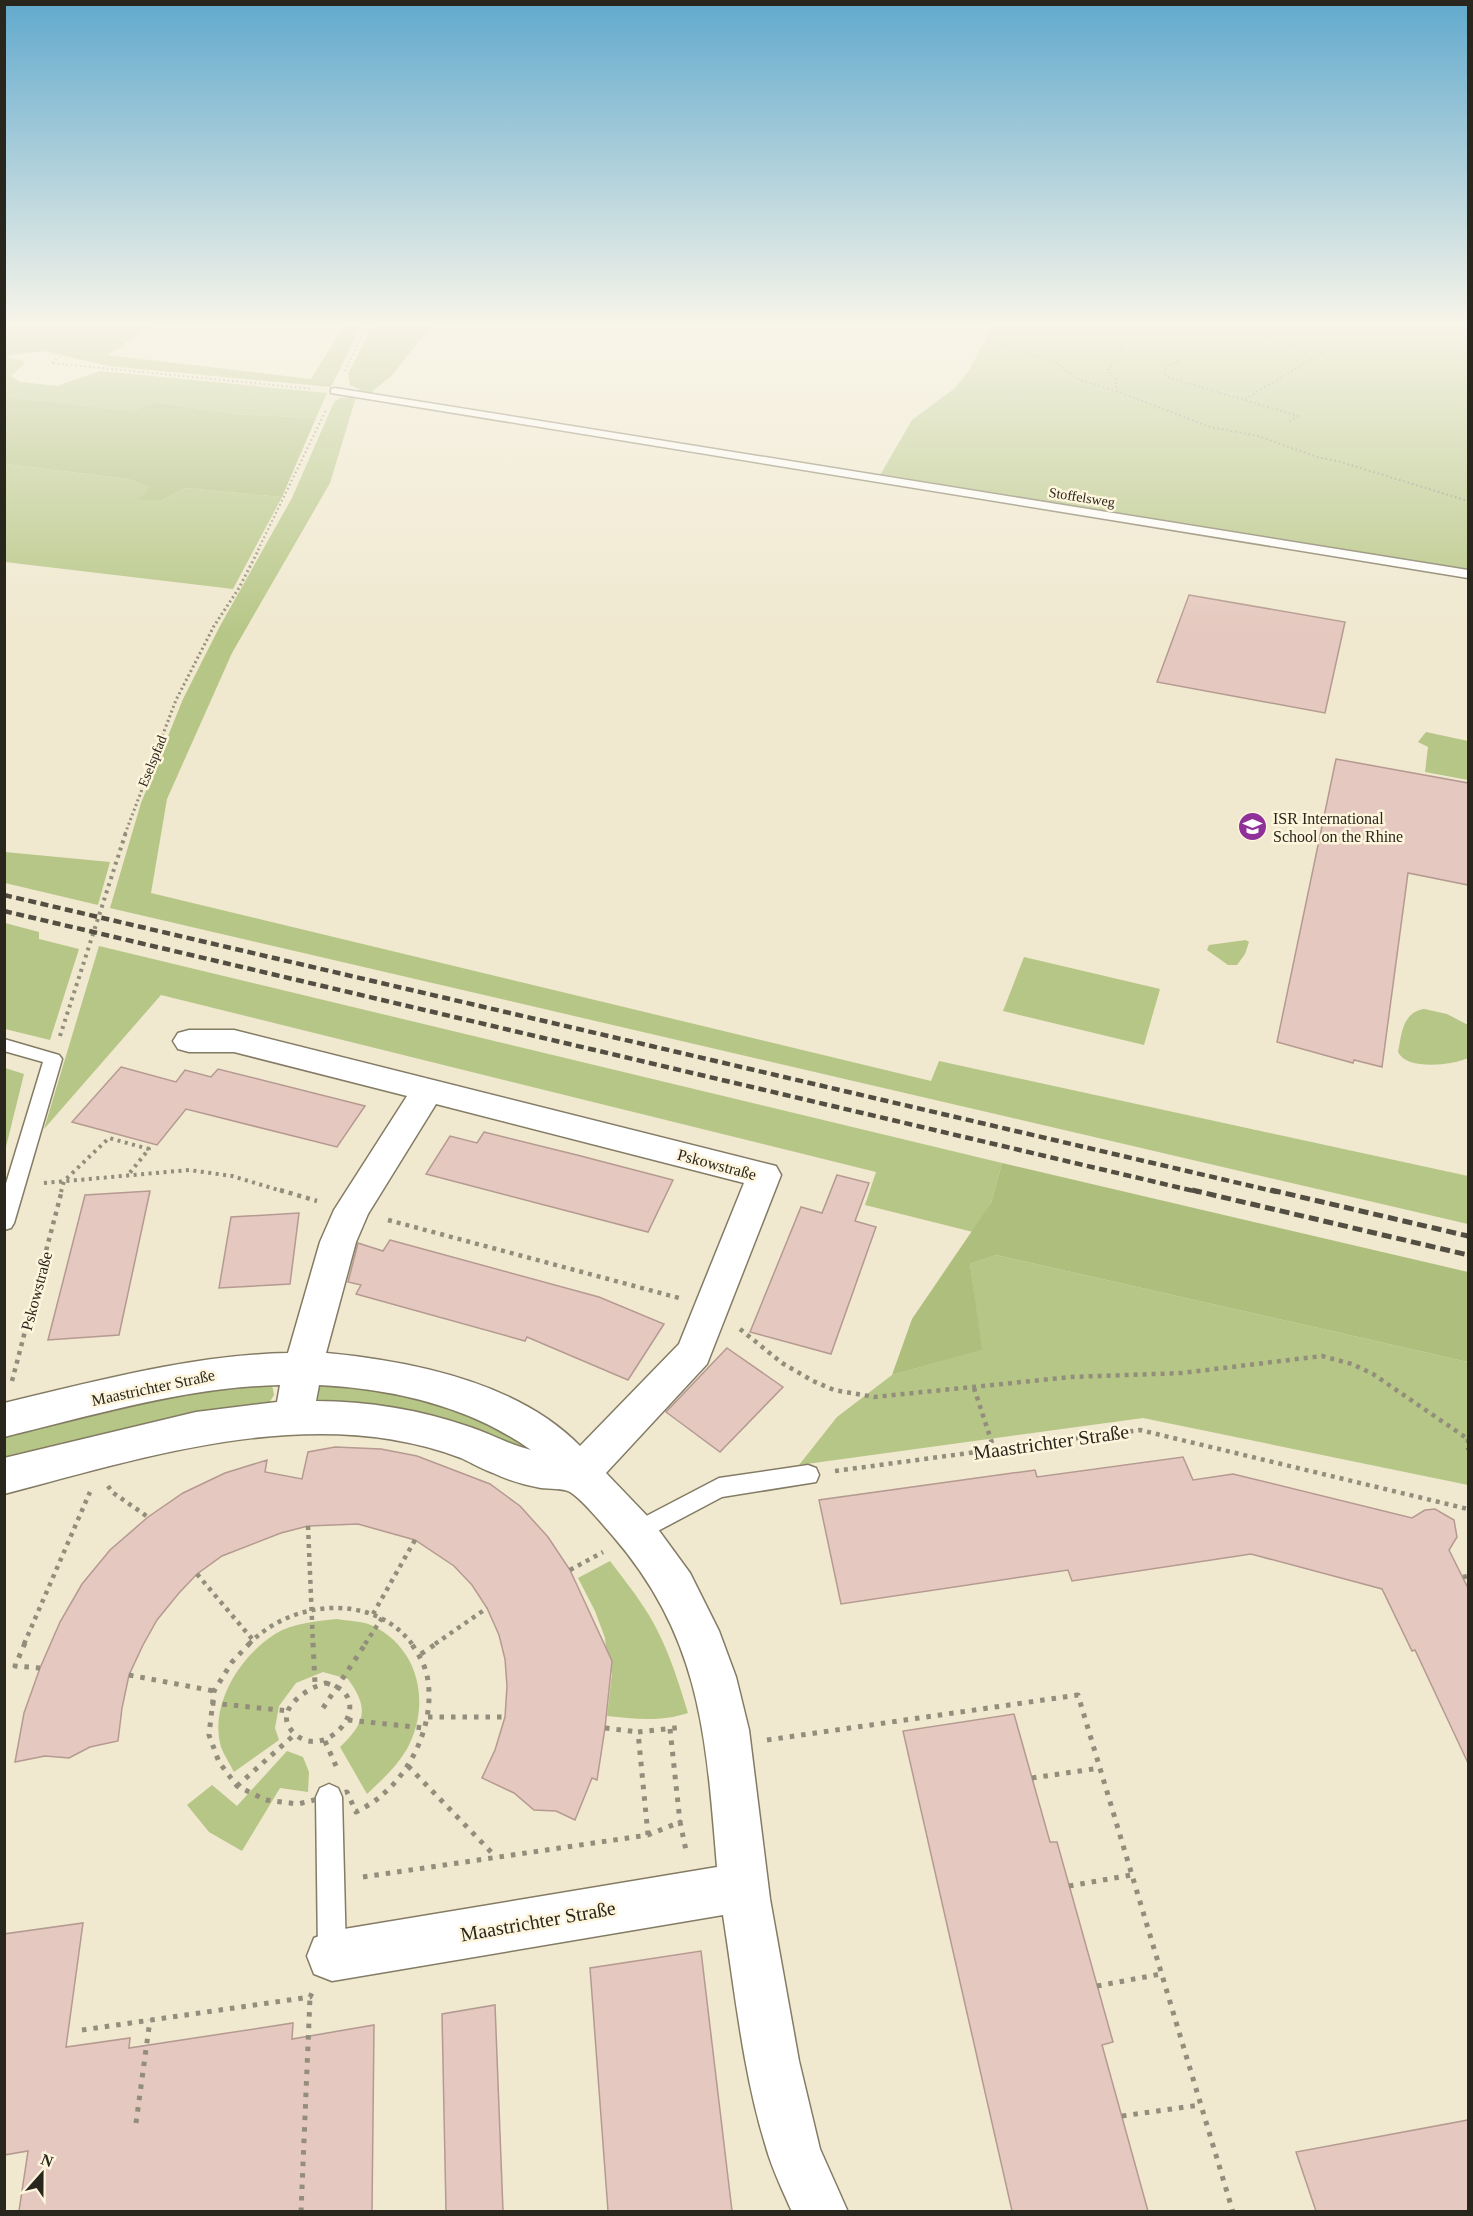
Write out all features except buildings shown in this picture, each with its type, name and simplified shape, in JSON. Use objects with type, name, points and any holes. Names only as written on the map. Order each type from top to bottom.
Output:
[{"type":"street","name":"Pskowstraße","points":[[189,1041],[234,1041],[764,1175],[694,1353],[579,1474]]},
{"type":"street","points":[[294,1417],[303,1368],[338,1242],[352,1210],[428,1090]]},
{"type":"street","name":"Maastrichter Straße","points":[[7,1406],[244,1370],[303,1368],[358,1370],[407,1379],[453,1392],[498,1411],[539,1433],[561,1453],[637,1532],[670,1579],[690,1615],[708,1659],[726,1733],[719,1891],[773,2065],[794,2151],[821,2211]]},
{"type":"street","points":[[4,1476],[101,1463],[206,1428],[294,1417],[346,1418],[389,1423],[461,1442],[517,1464],[548,1472],[579,1474]]},
{"type":"street","name":"Maastrichter Straße","points":[[332,1956],[719,1891]]},
{"type":"lane","name":"Stoffelsweg","points":[[573,429],[1468,574]]},
{"type":"lane","points":[[4,1045],[53,1059],[4,1223]]},
{"type":"lane","points":[[637,1532],[719,1488],[808,1475]]},
{"type":"lane","points":[[329,1797],[332,1956]]},
{"type":"path","name":"Eselspfad","points":[[53,1059],[135,803],[176,700],[214,626],[239,588],[317,429]]},
{"type":"path","points":[[1223,429],[1258,436],[1317,458],[1341,462],[1468,501]]},
{"type":"path","name":"Pskowstraße","points":[[7,1406],[64,1181],[109,1138],[149,1149],[128,1176]]},
{"type":"path","points":[[712,1307],[782,1363],[834,1390],[874,1397],[1071,1377],[1182,1373],[1322,1356],[1346,1362],[1374,1374],[1468,1439],[1468,1450]]},
{"type":"path","points":[[974,1388],[994,1449]]},
{"type":"path","name":"Maastrichter Straße","points":[[808,1475],[1140,1430],[1468,1509]]},
{"type":"path","points":[[101,1463],[112,1492],[148,1517]]},
{"type":"path","points":[[40,1668],[15,1666],[101,1463]]},
{"type":"path","points":[[308,1526],[315,1684]]},
{"type":"path","points":[[373,1614],[415,1540]]},
{"type":"path","points":[[197,1574],[253,1640]]},
{"type":"path","points":[[343,1608],[373,1614],[403,1632],[421,1654],[429,1686],[428,1716],[425,1728],[408,1766],[385,1793],[356,1812],[347,1792],[298,1804],[266,1800],[237,1786],[219,1762],[209,1735],[214,1691],[232,1662],[253,1640],[279,1622],[312,1609],[343,1608]]},
{"type":"path","points":[[421,1654],[487,1608]]},
{"type":"path","points":[[323,1708],[382,1618]]},
{"type":"path","points":[[129,1675],[214,1691]]},
{"type":"path","points":[[326,1683],[337,1686],[347,1695],[350,1704],[348,1720],[339,1733],[325,1741],[308,1742],[294,1735],[289,1725],[289,1711],[299,1695],[315,1684],[326,1683]]},
{"type":"path","points":[[605,1728],[638,1732],[670,1729],[726,1733],[1078,1695],[1233,2211]]},
{"type":"path","points":[[211,1703],[289,1711]]},
{"type":"path","points":[[428,1716],[505,1717]]},
{"type":"path","points":[[348,1720],[425,1728]]},
{"type":"path","points":[[670,1729],[680,1822],[719,1891]]},
{"type":"path","points":[[638,1732],[648,1835]]},
{"type":"path","points":[[237,1786],[294,1735]]},
{"type":"path","points":[[408,1766],[496,1857]]},
{"type":"path","points":[[1032,1778],[1100,1768]]},
{"type":"path","points":[[362,1888],[362,1877],[648,1835],[680,1822]]},
{"type":"path","points":[[1069,1886],[1131,1875]]},
{"type":"path","points":[[302,2211],[310,1997],[332,1956]]},
{"type":"path","points":[[1097,1986],[1161,1974]]},
{"type":"path","points":[[82,2030],[310,1997]]},
{"type":"path","points":[[136,2123],[150,2020]]},
{"type":"path","points":[[1122,2116],[1200,2105]]},
{"type":"green space","points":[[5,429],[311,429],[282,497],[185,488],[162,500],[139,500],[150,487],[128,479],[5,464]]},
{"type":"green space","points":[[322,429],[346,429],[330,483],[232,653],[167,799],[151,893],[931,1081],[939,1061],[1468,1176],[1468,1224],[110,908],[141,803],[183,699],[220,626],[292,498]]},
{"type":"green space","points":[[907,429],[1468,429],[1468,572],[879,477]]},
{"type":"green space","points":[[5,464],[128,479],[151,487],[140,500],[162,500],[185,488],[282,497],[233,589],[5,562]]},
{"type":"green space","points":[[1426,732],[1468,741],[1468,780],[1425,772],[1428,747],[1418,742]]},
{"type":"green space","points":[[5,852],[110,862],[98,905],[5,883]]},
{"type":"green space","points":[[5,923],[39,932],[39,939],[79,949],[50,1040],[5,1029]]},
{"type":"green space","points":[[1246,940],[1249,942],[1245,954],[1237,965],[1228,965],[1207,950],[1209,945]]},
{"type":"green space","points":[[99,946],[1002,1163],[991,1203],[973,1232],[865,1205],[876,1172],[161,995],[44,1129]]},
{"type":"green space","points":[[1024,957],[1160,989],[1144,1045],[1003,1011]]},
{"type":"green space","points":[[1424,1009],[1447,1014],[1468,1025],[1468,1058],[1452,1063],[1431,1065],[1411,1062],[1403,1058],[1398,1052],[1404,1025],[1411,1015]]},
{"type":"green space","points":[[4,1068],[24,1074],[5,1151]]},
{"type":"green space","points":[[1002,1163],[1468,1272],[1468,1362],[996,1255],[970,1264],[982,1350],[892,1375],[912,1319],[991,1203]]},
{"type":"green space","points":[[996,1255],[1468,1362],[1468,1485],[1143,1418],[799,1465],[837,1417],[892,1375],[981,1350],[970,1264]]},
{"type":"green space","points":[[372,1381],[486,1417],[541,1456],[325,1408],[312,1392],[313,1385]]},
{"type":"green space","points":[[272,1385],[274,1395],[268,1405],[5,1465],[5,1431],[181,1390]]},
{"type":"green space","points":[[610,1561],[639,1600],[658,1631],[675,1672],[688,1713],[658,1719],[607,1716],[612,1673],[608,1671],[605,1638],[595,1611],[578,1578]]},
{"type":"green space","points":[[337,1619],[373,1626],[389,1636],[402,1649],[411,1663],[417,1680],[418,1714],[414,1732],[403,1755],[389,1773],[367,1794],[340,1747],[359,1722],[362,1707],[359,1698],[348,1679],[323,1672],[296,1683],[279,1706],[275,1728],[279,1740],[234,1772],[221,1747],[218,1731],[219,1715],[224,1699],[239,1668],[262,1643],[282,1630],[305,1623]]},
{"type":"green space","points":[[287,1751],[303,1757],[309,1772],[308,1792],[280,1788],[242,1851],[209,1832],[187,1805],[212,1785],[237,1806]]},
{"type":"railway","points":[[4,895],[1277,1192]]},
{"type":"railway","points":[[4,911],[1198,1192]]},
{"type":"railway","points":[[1192,1190],[1468,1255]]},
{"type":"railway","points":[[1271,1190],[1468,1236]]},
{"type":"place","name":"ISR International School on the Rhine","points":[[1252,827]]}]
